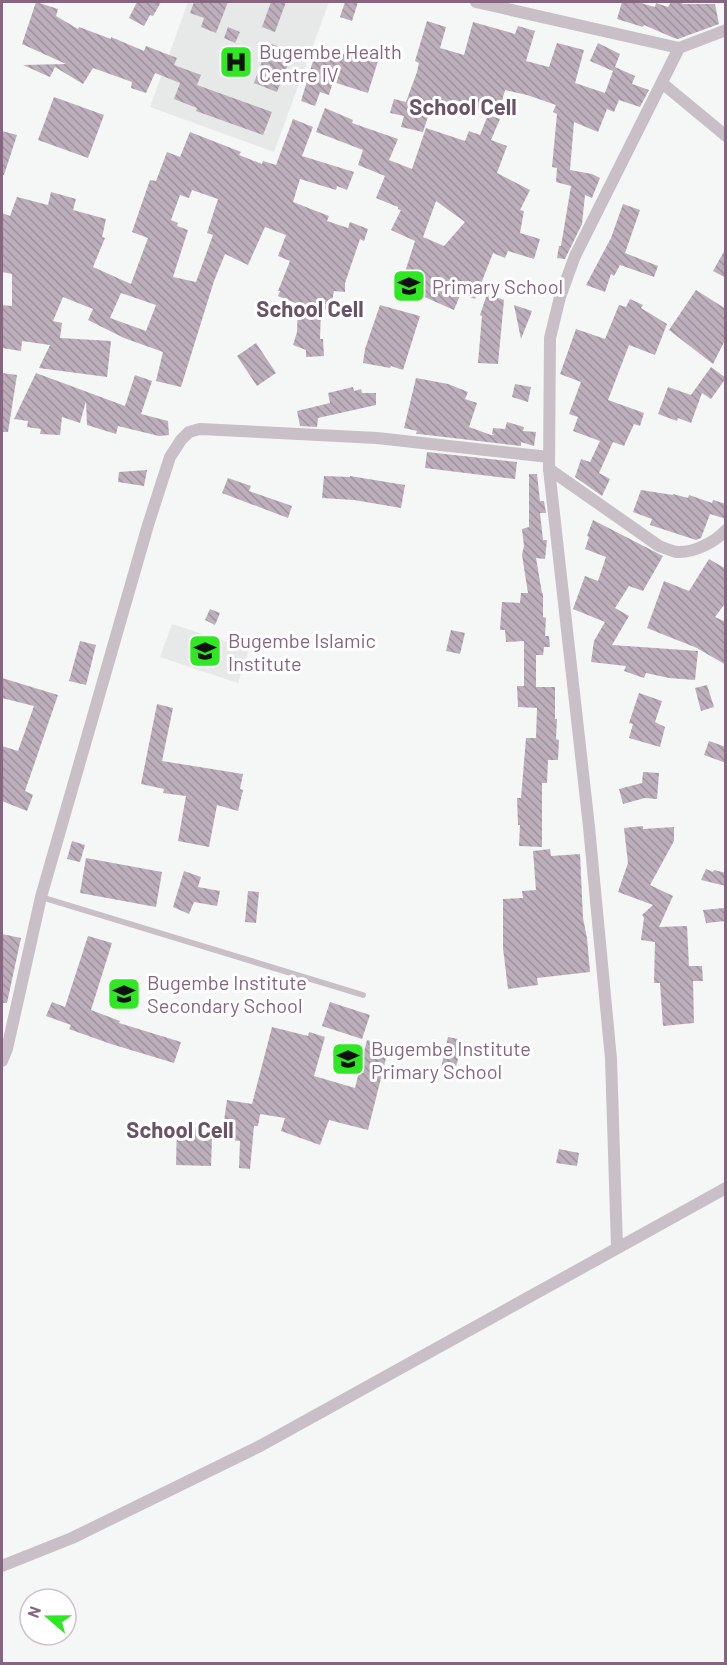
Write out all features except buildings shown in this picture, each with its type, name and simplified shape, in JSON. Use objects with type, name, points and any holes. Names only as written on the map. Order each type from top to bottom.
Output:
[{"type":"street","points":[[476,2],[679,48],[726,30]]},
{"type":"street","points":[[617,1247],[611,1059],[589,827],[549,463],[550,338],[560,297],[575,256],[679,48]]},
{"type":"street","points":[[662,83],[726,136]]},
{"type":"street","points":[[2,1061],[7,1049],[41,897],[148,525],[171,457],[181,440],[189,432],[200,429],[377,438],[549,463],[659,546],[678,552],[698,548],[719,537],[726,530]]},
{"type":"street","points":[[2,1566],[72,1538],[260,1446],[726,1188]]},
{"type":"lane","points":[[41,897],[363,995]]},
{"type":"shaded area","name":"Bugembe Health Centre IV","points":[[188,2],[329,2],[274,152],[150,107]]},
{"type":"shaded area","name":"Bugembe Islamic Institute","points":[[172,624],[249,649],[238,683],[160,657]]},
{"type":"place","name":"Bugembe Health Centre IV","points":[[236,62]]},
{"type":"place","name":"Primary School","points":[[409,286]]},
{"type":"place","name":"Bugembe Islamic Institute","points":[[205,651]]},
{"type":"place","name":"Bugembe Institute Secondary School","points":[[124,994]]},
{"type":"place","name":"Bugembe Institute Primary School","points":[[348,1059]]},
{"type":"district","name":"School Cell","points":[[463,106]]},
{"type":"district","name":"School Cell","points":[[310,308]]},
{"type":"district","name":"School Cell","points":[[180,1129]]}]
